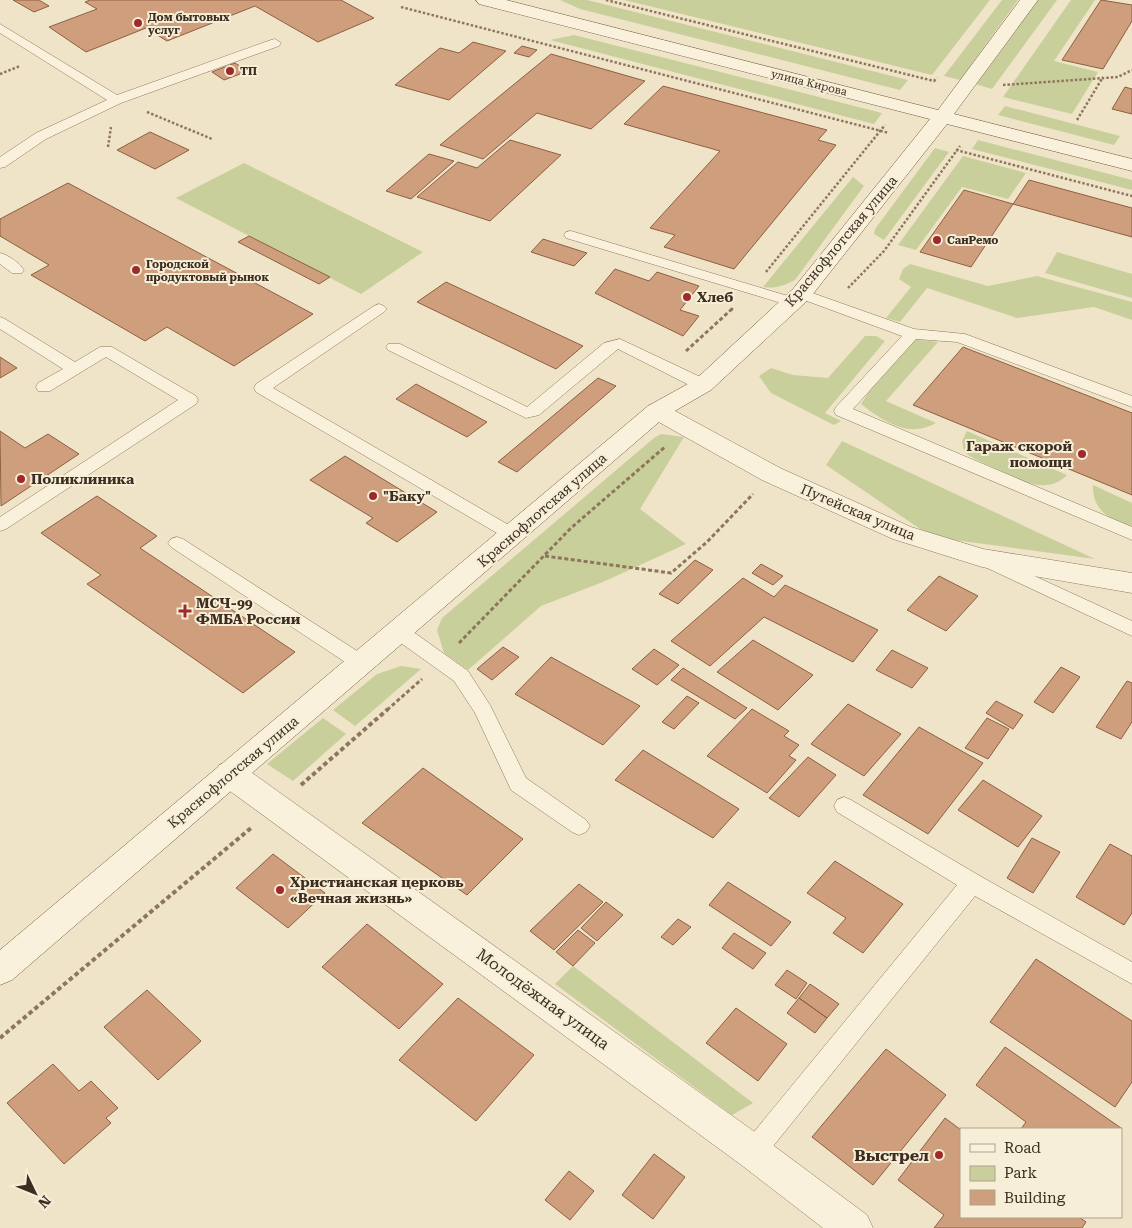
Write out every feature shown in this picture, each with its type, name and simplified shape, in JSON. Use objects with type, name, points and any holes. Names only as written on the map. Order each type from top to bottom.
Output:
[{"type":"street","name":"улица Кирова","points":[[486,0],[1132,165]]},
{"type":"street","name":"Краснофлотская улица","points":[[0,970],[657,411],[702,385],[797,298],[942,117],[1029,0]]},
{"type":"street","name":"Путейская улица","points":[[657,411],[771,474],[902,533],[982,558],[1132,583]]},
{"type":"street","name":"Молодёжная улица","points":[[230,774],[753,1152],[854,1228]]},
{"type":"lane","points":[[0,28],[116,100]]},
{"type":"lane","points":[[0,164],[40,137],[116,100],[275,43]]},
{"type":"lane","points":[[571,235],[752,289],[797,298],[912,334],[960,337],[1132,402]]},
{"type":"lane","points":[[0,258],[17,270]]},
{"type":"lane","points":[[379,309],[262,388],[513,535]]},
{"type":"lane","points":[[0,322],[75,368]]},
{"type":"lane","points":[[912,334],[842,412],[1132,534]]},
{"type":"lane","points":[[394,347],[526,414],[533,411],[610,346],[615,344],[620,344],[702,385]]},
{"type":"lane","points":[[0,526],[190,400],[106,350],[44,387]]},
{"type":"lane","points":[[177,543],[361,663]]},
{"type":"lane","points":[[982,558],[1132,629]]},
{"type":"lane","points":[[398,631],[461,676],[483,710],[518,784],[579,826]]},
{"type":"lane","points":[[844,806],[972,883],[1132,974]]},
{"type":"lane","points":[[753,1152],[972,883]]},
{"type":"path","points":[[606,0],[934,81],[940,74]]},
{"type":"path","points":[[401,7],[889,133]]},
{"type":"path","points":[[1003,85],[1104,76],[1118,77],[1132,70]]},
{"type":"path","points":[[1077,120],[1104,76]]},
{"type":"path","points":[[116,100],[212,139]]},
{"type":"path","points":[[668,368],[752,289],[880,131]]},
{"type":"path","points":[[884,251],[961,144]]},
{"type":"path","points":[[956,150],[1132,196]]},
{"type":"path","points":[[687,428],[571,528],[544,556],[671,572],[707,542],[771,474]]},
{"type":"green space","points":[[560,0],[587,0],[908,80],[900,90],[580,9]]},
{"type":"green space","points":[[624,0],[990,0],[932,75]]},
{"type":"green space","points":[[1002,0],[1018,0],[960,80],[944,76]]},
{"type":"green space","points":[[1038,0],[1057,0],[992,89],[975,84]]},
{"type":"green space","points":[[1071,0],[1095,0],[1054,61],[1098,72],[1072,114],[1003,97]]},
{"type":"green space","points":[[574,35],[882,113],[874,124],[550,40]]},
{"type":"green space","points":[[1005,106],[1120,136],[1114,145],[998,115]]},
{"type":"green space","points":[[978,140],[1132,180],[1132,190],[972,149]]},
{"type":"green space","points":[[935,148],[949,152],[884,240],[874,234],[875,229]]},
{"type":"green space","points":[[963,156],[1026,173],[1008,199],[962,187],[916,250],[898,245]]},
{"type":"green space","points":[[244,163],[423,252],[361,294],[176,198]]},
{"type":"green space","points":[[853,177],[864,186],[795,280],[771,288],[763,287]]},
{"type":"green space","points":[[1057,252],[1132,274],[1132,298],[1045,273]]},
{"type":"green space","points":[[910,264],[988,286],[1037,276],[1132,302],[1132,320],[1094,307],[1017,318],[927,288],[900,322],[886,318],[911,287],[899,279],[903,269]]},
{"type":"green space","points":[[865,336],[876,336],[885,341],[825,413],[841,421],[834,425],[771,393],[759,376],[771,368],[793,375],[828,378]]},
{"type":"green space","points":[[904,338],[938,342],[886,401],[936,423],[916,429],[906,429],[887,422],[861,404]]},
{"type":"green space","points":[[967,431],[1067,475],[1050,485],[1030,483],[1010,476],[965,452],[962,441]]},
{"type":"green space","points":[[661,434],[684,437],[640,509],[686,544],[603,582],[541,606],[468,670],[444,653],[437,630],[442,618]]},
{"type":"green space","points":[[842,441],[1095,559],[932,537],[826,465]]},
{"type":"green space","points":[[1093,485],[1132,503],[1132,526],[1116,521],[1099,508],[1093,494]]},
{"type":"green space","points":[[401,666],[421,669],[355,726],[333,710],[377,674]]},
{"type":"green space","points":[[323,718],[346,734],[293,781],[267,764]]},
{"type":"green space","points":[[573,966],[753,1103],[732,1115],[555,984]]},
{"type":"building","points":[[13,0],[39,0],[49,6],[34,12]]},
{"type":"building","name":"Дом бытовых услуг","points":[[90,0],[341,0],[374,18],[318,42],[255,6],[167,41],[146,28],[86,52],[49,27],[97,9],[85,2]]},
{"type":"building","points":[[1101,0],[1132,5],[1132,21],[1103,69],[1062,60]]},
{"type":"building","points":[[473,42],[506,51],[449,100],[395,85],[440,48],[459,53]]},
{"type":"building","points":[[522,46],[537,50],[529,57],[514,53]]},
{"type":"building","points":[[551,54],[645,81],[591,129],[537,113],[483,159],[440,145]]},
{"type":"building","name":"ТП","points":[[235,63],[248,71],[224,80],[212,72]]},
{"type":"building","points":[[663,86],[827,130],[818,140],[836,145],[734,269],[664,247],[675,235],[650,228],[720,151],[624,124]]},
{"type":"building","points":[[1125,87],[1132,89],[1132,114],[1112,109]]},
{"type":"building","points":[[150,132],[189,150],[155,169],[117,150]]},
{"type":"building","points":[[510,140],[561,155],[490,221],[417,197],[458,162],[477,168]]},
{"type":"building","points":[[429,154],[454,161],[411,199],[386,191]]},
{"type":"building","points":[[1029,180],[1132,208],[1132,237],[1013,204]]},
{"type":"building","name":"Городской продуктовый рынок","points":[[68,183],[313,314],[234,366],[167,327],[145,341],[31,275],[49,265],[0,236],[0,219]]},
{"type":"building","points":[[964,190],[1013,204],[971,267],[920,252]]},
{"type":"building","points":[[249,236],[330,277],[319,284],[238,242]]},
{"type":"building","points":[[543,239],[587,253],[574,266],[531,252]]},
{"type":"building","points":[[615,269],[649,281],[657,272],[699,286],[680,310],[699,316],[683,336],[595,293]]},
{"type":"building","points":[[446,282],[583,346],[556,369],[417,302]]},
{"type":"building","name":"Гараж скорой помощи","points":[[963,347],[1132,413],[1132,495],[913,405]]},
{"type":"building","points":[[0,357],[17,368],[0,378]]},
{"type":"building","points":[[598,378],[616,386],[517,472],[498,462]]},
{"type":"building","points":[[416,384],[487,422],[467,437],[396,399]]},
{"type":"building","name":"Поликлиника","points":[[0,431],[25,448],[48,434],[79,454],[1,506]]},
{"type":"building","name":"\"Баку\"","points":[[345,456],[437,512],[397,542],[366,523],[373,518],[310,480]]},
{"type":"building","points":[[97,496],[157,536],[140,548],[295,652],[243,693],[87,584],[101,575],[41,533]]},
{"type":"building","points":[[695,560],[713,570],[678,604],[659,594]]},
{"type":"building","points":[[761,564],[783,576],[773,585],[752,573]]},
{"type":"building","points":[[939,576],[978,596],[946,631],[907,610]]},
{"type":"building","points":[[743,578],[774,597],[785,585],[878,630],[853,662],[764,617],[710,666],[671,641]]},
{"type":"building","points":[[753,640],[813,675],[778,710],[717,672]]},
{"type":"building","points":[[503,647],[519,657],[492,680],[477,669]]},
{"type":"building","points":[[654,649],[679,665],[657,685],[632,669]]},
{"type":"building","points":[[892,650],[928,668],[912,688],[876,670]]},
{"type":"building","points":[[551,657],[640,706],[603,745],[515,694]]},
{"type":"building","points":[[1061,667],[1080,677],[1053,713],[1034,702]]},
{"type":"building","points":[[683,668],[747,708],[735,719],[671,680]]},
{"type":"building","points":[[1127,681],[1132,683],[1132,722],[1121,739],[1096,727]]},
{"type":"building","points":[[687,696],[699,703],[674,729],[662,722]]},
{"type":"building","points":[[996,701],[1023,715],[1013,729],[986,713]]},
{"type":"building","points":[[848,704],[901,734],[864,776],[811,744]]},
{"type":"building","points":[[752,709],[789,731],[784,736],[799,745],[789,756],[796,760],[767,793],[707,756]]},
{"type":"building","points":[[987,718],[1009,729],[988,759],[965,748]]},
{"type":"building","points":[[919,727],[983,763],[928,834],[863,795]]},
{"type":"building","points":[[643,750],[739,809],[713,838],[615,780]]},
{"type":"building","points":[[808,757],[836,775],[799,817],[769,798]]},
{"type":"building","points":[[423,768],[523,839],[467,895],[362,823]]},
{"type":"building","points":[[983,780],[1042,816],[1018,847],[958,810]]},
{"type":"building","points":[[1032,838],[1060,852],[1033,893],[1007,878]]},
{"type":"building","points":[[1110,844],[1132,856],[1132,913],[1124,925],[1076,897]]},
{"type":"building","name":"Христианская церковь «Вечная жизнь»","points":[[273,854],[325,893],[288,928],[236,888]]},
{"type":"building","points":[[835,861],[903,904],[863,953],[833,933],[846,918],[807,893]]},
{"type":"building","points":[[728,882],[791,922],[771,946],[709,905]]},
{"type":"building","points":[[579,884],[603,902],[554,950],[530,931]]},
{"type":"building","points":[[606,902],[623,915],[597,941],[581,928]]},
{"type":"building","points":[[678,919],[691,927],[673,945],[661,937]]},
{"type":"building","points":[[367,924],[443,984],[399,1029],[322,967]]},
{"type":"building","points":[[578,930],[595,943],[573,966],[556,952]]},
{"type":"building","points":[[734,933],[766,953],[753,969],[722,948]]},
{"type":"building","points":[[1036,959],[1132,1021],[1132,1082],[1115,1107],[990,1022]]},
{"type":"building","points":[[787,970],[807,983],[796,999],[775,985]]},
{"type":"building","points":[[810,984],[839,1004],[827,1018],[799,998]]},
{"type":"building","points":[[147,990],[201,1041],[158,1080],[104,1027]]},
{"type":"building","points":[[458,998],[534,1055],[476,1121],[399,1060]]},
{"type":"building","points":[[799,998],[827,1018],[815,1033],[787,1013]]},
{"type":"building","points":[[736,1008],[787,1044],[758,1081],[706,1043]]},
{"type":"building","points":[[1005,1047],[1121,1128],[1022,1128],[1026,1122],[976,1085]]},
{"type":"building","points":[[886,1049],[946,1095],[873,1185],[812,1137]]},
{"type":"building","points":[[53,1064],[79,1091],[91,1081],[118,1108],[106,1118],[111,1123],[64,1164],[7,1103]]},
{"type":"building","name":"Выстрел","points":[[945,1118],[960,1129],[960,1218],[1080,1218],[1086,1222],[1082,1228],[934,1228],[944,1215],[898,1180]]},
{"type":"building","points":[[654,1154],[685,1177],[653,1219],[622,1195]]},
{"type":"building","points":[[569,1171],[594,1191],[570,1220],[545,1200]]},
{"type":"place","name":"Дом бытовых услуг","points":[[138,23]]},
{"type":"place","name":"ТП","points":[[230,71]]},
{"type":"place","name":"СанРемо","points":[[937,240]]},
{"type":"place","name":"Городской продуктовый рынок","points":[[136,270]]},
{"type":"place","name":"Хлеб","points":[[687,297]]},
{"type":"place","name":"Гараж скорой помощи","points":[[1082,454]]},
{"type":"place","name":"Поликлиника","points":[[21,479]]},
{"type":"place","name":"\"Баку\"","points":[[373,496]]},
{"type":"place","name":"МСЧ-99 ФМБА России","points":[[185,611]]},
{"type":"place","name":"Христианская церковь «Вечная жизнь»","points":[[280,890]]},
{"type":"place","name":"Выстрел","points":[[939,1155]]}]
